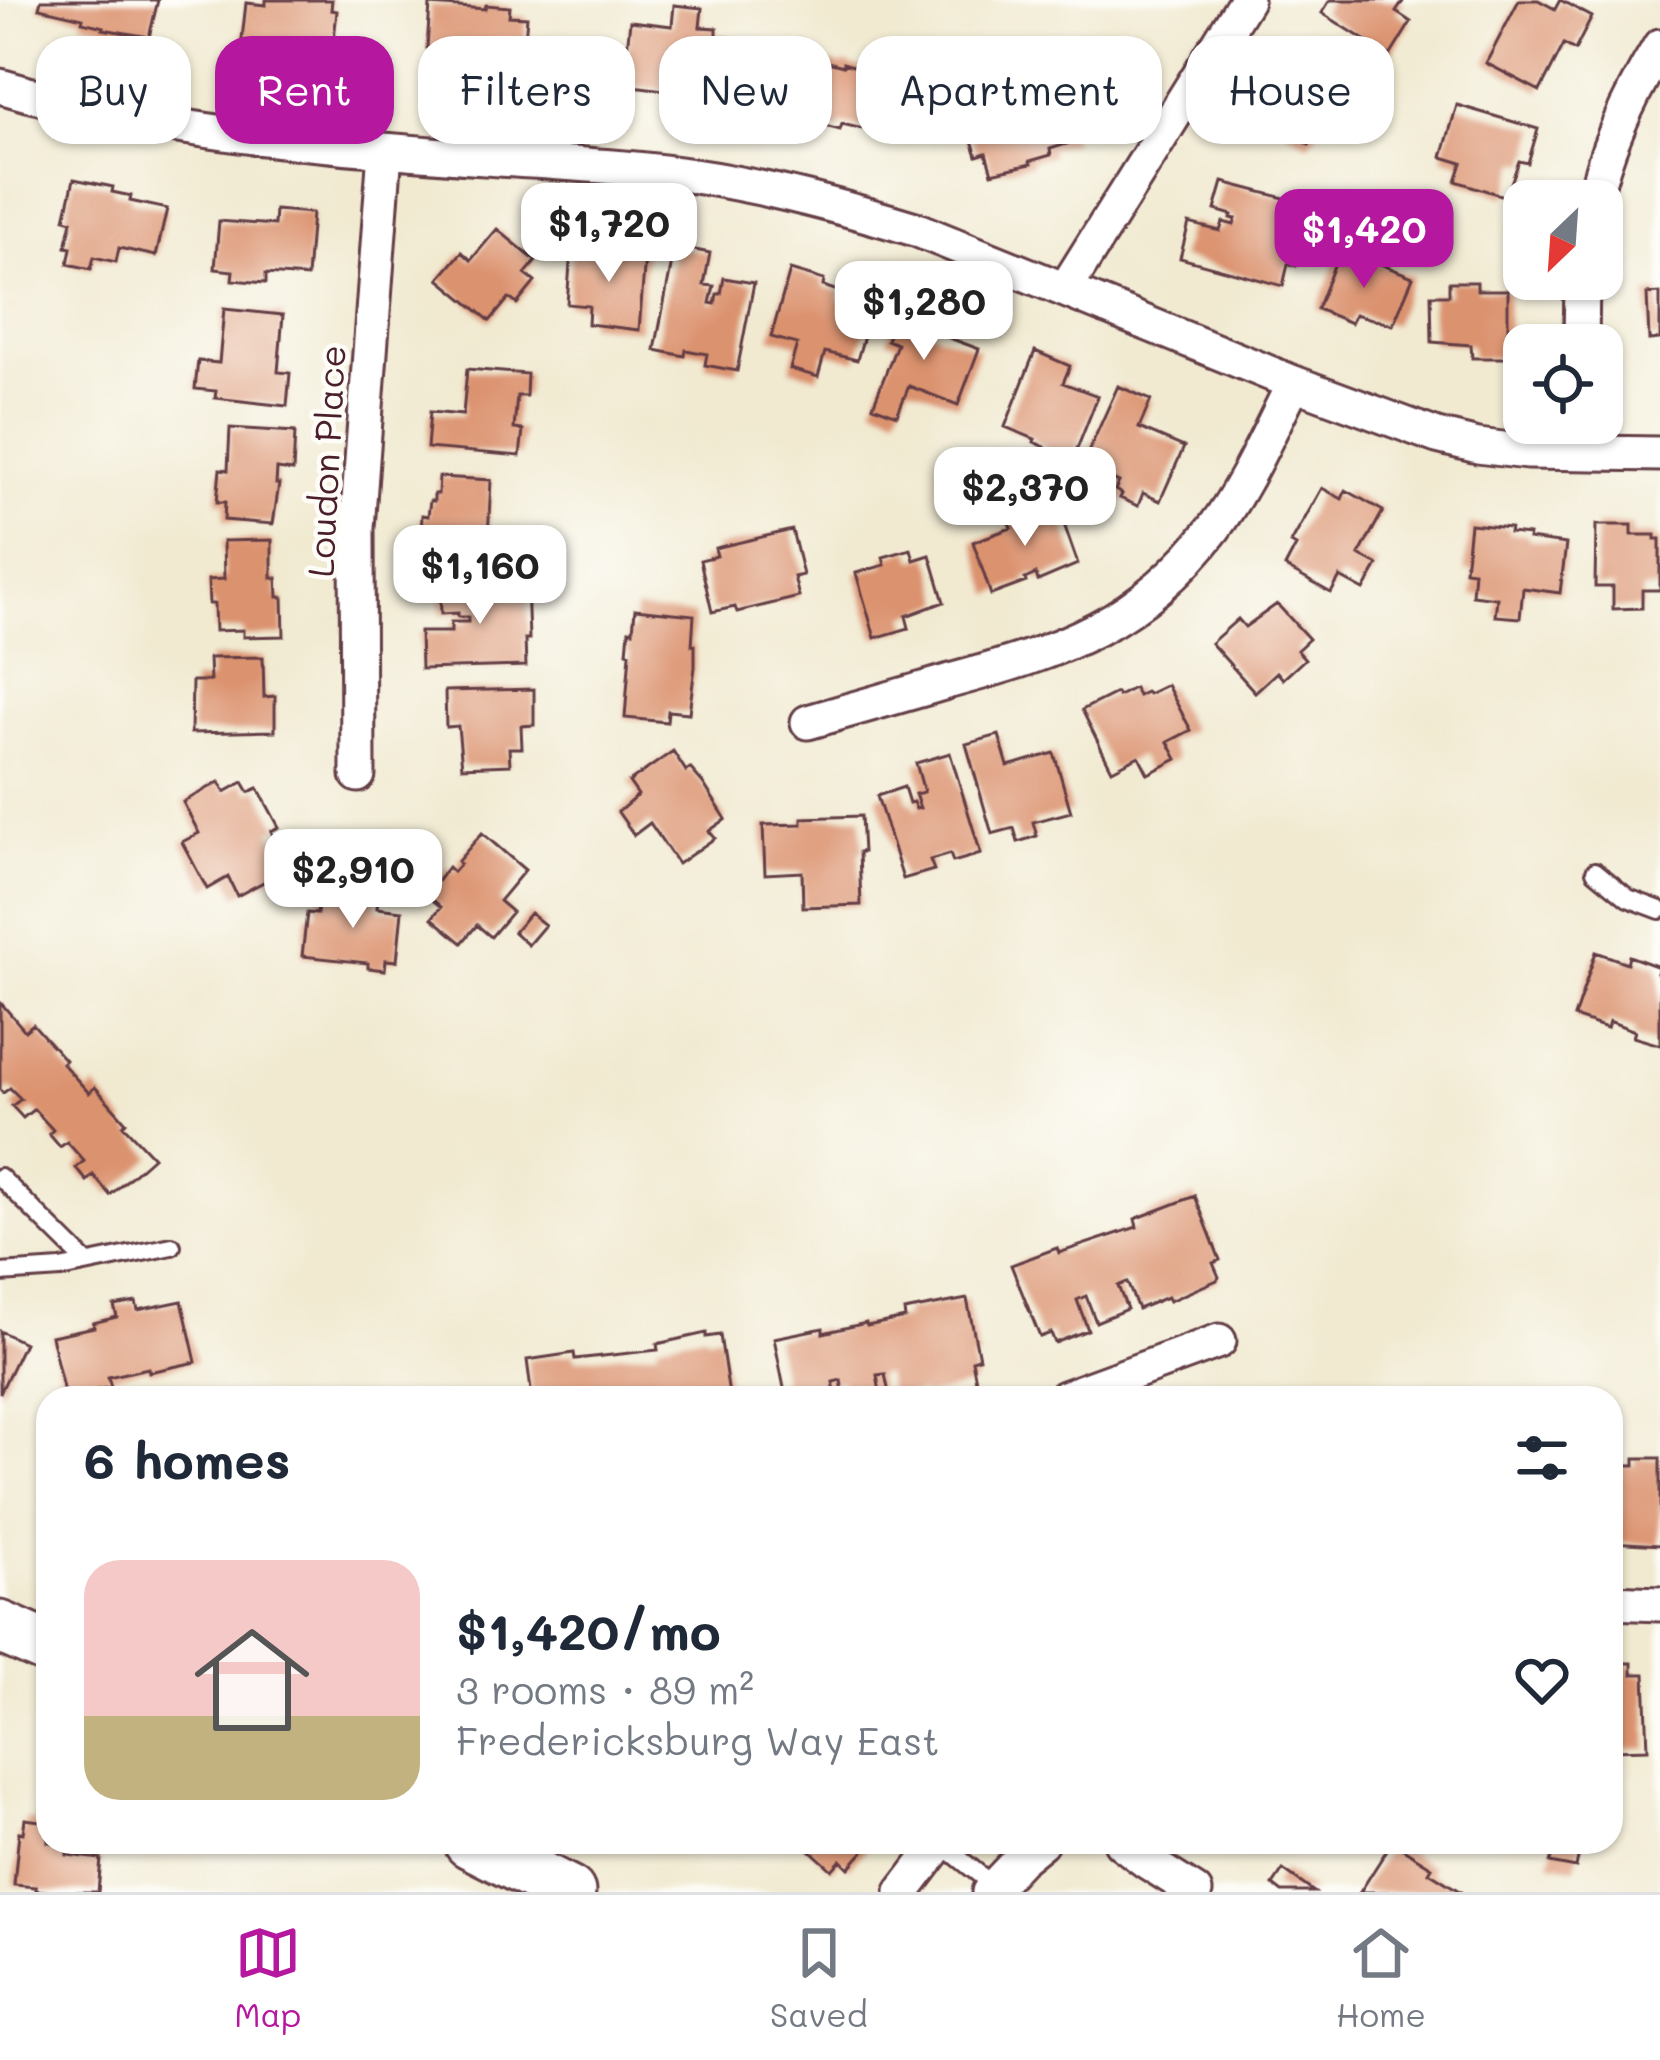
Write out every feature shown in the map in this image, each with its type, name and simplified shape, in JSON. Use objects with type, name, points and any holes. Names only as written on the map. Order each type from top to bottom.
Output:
[{"type":"main road","points":[[0,1627],[36,1643]]},
{"type":"main road","points":[[494,1854],[569,1892]]},
{"type":"street","points":[[1066,288],[1246,0]]},
{"type":"street","points":[[1600,180],[1625,110],[1660,46]]},
{"type":"street","points":[[0,86],[177,128],[739,183],[915,229],[1294,383],[1458,442],[1527,452],[1562,444]]},
{"type":"street","name":"Loudon Place","points":[[358,775],[357,528],[385,151]]},
{"type":"street","points":[[808,722],[1036,657],[1130,610],[1162,586],[1215,527],[1294,383]]},
{"type":"street","points":[[1609,444],[1660,454]]},
{"type":"street","points":[[1097,1386],[1219,1341]]},
{"type":"street","points":[[1623,1602],[1660,1604]]},
{"type":"street","points":[[903,1892],[931,1854]]},
{"type":"street","points":[[992,1889],[1028,1854]]},
{"type":"street","points":[[1136,1854],[1195,1892]]},
{"type":"lane","points":[[1595,871],[1628,898],[1660,910]]},
{"type":"lane","points":[[0,1178],[86,1262]]},
{"type":"lane","points":[[0,1273],[42,1272],[172,1246]]},
{"type":"lane","points":[[953,1854],[992,1889]]},
{"type":"building","points":[[41,0],[158,0],[149,36],[103,29],[82,22],[83,18],[39,8]]},
{"type":"building","points":[[266,0],[332,0],[331,10],[337,11],[334,36],[242,36],[246,3],[266,5]]},
{"type":"building","points":[[1330,0],[1404,0],[1396,12],[1411,22],[1394,50],[1394,36],[1358,36],[1322,13]]},
{"type":"building","points":[[1519,0],[1538,0],[1555,9],[1560,0],[1592,17],[1575,50],[1564,44],[1540,91],[1486,63]]},
{"type":"building","points":[[430,5],[510,7],[509,16],[527,17],[525,36],[428,36]]},
{"type":"building","points":[[674,5],[702,8],[700,27],[717,28],[717,36],[659,36],[659,89],[635,86],[635,36],[628,36],[630,21],[672,26]]},
{"type":"building","points":[[832,63],[856,67],[856,127],[842,124],[840,130],[832,128]]},
{"type":"building","points":[[1457,105],[1538,129],[1528,163],[1519,161],[1512,180],[1503,180],[1503,196],[1456,181],[1462,163],[1442,157]]},
{"type":"building","points":[[973,144],[1066,144],[1050,149],[1051,155],[1031,164],[992,173],[986,153],[977,156]]},
{"type":"building","points":[[74,179],[113,187],[112,192],[131,196],[130,201],[167,209],[156,256],[119,248],[116,262],[94,257],[91,269],[68,264],[72,221],[65,219]]},
{"type":"building","points":[[1223,182],[1307,204],[1296,266],[1288,264],[1283,286],[1180,258],[1189,223],[1220,231],[1223,222],[1234,225],[1232,215],[1215,210]]},
{"type":"building","points":[[275,210],[312,213],[307,277],[266,274],[266,283],[232,280],[233,271],[215,269],[219,221],[274,225]]},
{"type":"building","points":[[497,229],[536,261],[525,274],[535,282],[517,304],[509,298],[490,321],[439,279],[462,252],[471,260]]},
{"type":"building","points":[[610,243],[646,245],[639,330],[588,324],[589,306],[567,304],[571,251],[609,253]]},
{"type":"building","points":[[675,246],[710,253],[704,285],[714,286],[710,303],[715,304],[721,294],[724,278],[754,283],[737,371],[705,365],[707,354],[686,350],[685,356],[655,350]]},
{"type":"building","points":[[1339,253],[1413,277],[1393,325],[1355,314],[1351,323],[1317,309]]},
{"type":"building","points":[[790,270],[824,280],[823,286],[841,292],[839,300],[871,312],[857,360],[825,352],[818,377],[790,369],[797,344],[771,337]]},
{"type":"building","points":[[1449,282],[1477,282],[1477,290],[1503,290],[1508,324],[1503,324],[1503,358],[1472,358],[1471,345],[1432,342],[1431,295],[1449,295]]},
{"type":"building","points":[[1660,293],[1660,339],[1649,340],[1647,294]]},
{"type":"building","points":[[900,307],[935,320],[930,331],[979,349],[958,405],[909,386],[897,415],[873,406],[897,344],[887,340]]},
{"type":"building","points":[[224,309],[283,315],[278,372],[290,373],[287,406],[215,398],[216,391],[195,389],[198,361],[219,363]]},
{"type":"building","points":[[1035,351],[1070,366],[1063,383],[1098,396],[1075,454],[1070,452],[1063,468],[1041,459],[1045,447],[1035,439],[1005,427]]},
{"type":"building","points":[[467,369],[527,374],[526,396],[517,396],[514,429],[523,430],[520,456],[427,448],[430,412],[463,415]]},
{"type":"building","points":[[1118,386],[1151,400],[1139,428],[1184,447],[1160,501],[1143,493],[1138,506],[1120,498],[1122,494],[1115,490],[1119,482],[1110,478],[1106,487],[1078,475]]},
{"type":"building","points":[[230,428],[295,432],[293,471],[277,469],[273,524],[224,520],[225,502],[217,502],[220,469],[228,470]]},
{"type":"building","points":[[439,477],[491,480],[487,558],[420,555],[422,515],[428,516],[430,501],[438,494]]},
{"type":"building","points":[[1322,488],[1342,499],[1346,490],[1383,511],[1359,555],[1378,565],[1364,590],[1340,577],[1331,593],[1285,567],[1296,546],[1291,543]]},
{"type":"building","points":[[1032,501],[1038,518],[1059,510],[1078,564],[1038,581],[1036,574],[991,595],[973,542],[1011,528],[1005,511]]},
{"type":"building","points":[[1470,524],[1510,528],[1509,533],[1529,535],[1528,539],[1566,544],[1560,593],[1523,588],[1520,618],[1495,616],[1497,598],[1472,595],[1474,571],[1465,570]]},
{"type":"building","points":[[1596,525],[1632,525],[1632,535],[1660,539],[1660,590],[1642,590],[1642,608],[1613,609],[1613,587],[1595,587]]},
{"type":"building","points":[[792,530],[803,575],[794,577],[799,597],[737,612],[735,607],[712,612],[700,560],[717,556],[715,548]]},
{"type":"building","points":[[272,540],[272,578],[277,578],[278,597],[283,597],[284,636],[243,637],[243,630],[215,631],[208,580],[224,579],[223,541]]},
{"type":"building","points":[[911,549],[914,560],[930,555],[944,602],[906,616],[909,628],[875,638],[856,573],[885,565],[883,557]]},
{"type":"building","points":[[527,582],[526,666],[421,669],[420,632],[451,632],[451,622],[468,622],[468,617],[458,617],[458,613],[441,614],[440,584]]},
{"type":"building","points":[[1277,604],[1309,639],[1297,650],[1305,659],[1283,679],[1277,672],[1255,692],[1211,643],[1238,619],[1245,627]]},
{"type":"building","points":[[635,609],[694,615],[695,667],[689,713],[668,711],[667,722],[625,718],[629,630],[633,631]]},
{"type":"building","points":[[263,657],[264,697],[275,696],[275,731],[191,733],[192,681],[210,681],[209,658]]},
{"type":"building","points":[[1167,685],[1191,730],[1168,742],[1177,759],[1148,774],[1139,756],[1112,770],[1082,710],[1116,693],[1134,688],[1138,696]]},
{"type":"building","points":[[534,689],[534,725],[521,726],[522,748],[509,748],[510,765],[462,767],[458,726],[446,727],[445,691]]},
{"type":"building","points":[[999,735],[1008,766],[1054,753],[1071,812],[1033,822],[1037,836],[1018,842],[1014,828],[992,834],[966,744]]},
{"type":"building","points":[[673,751],[686,771],[690,768],[703,783],[726,819],[709,831],[715,838],[678,864],[650,823],[634,835],[618,812],[638,795],[629,782]]},
{"type":"building","points":[[950,753],[981,854],[953,862],[950,854],[930,860],[934,870],[903,879],[877,796],[904,787],[909,803],[920,808],[915,794],[924,792],[916,763]]},
{"type":"building","points":[[219,782],[225,792],[243,782],[249,792],[258,788],[279,827],[271,831],[288,869],[237,896],[228,877],[207,889],[182,842],[199,833],[183,802]]},
{"type":"building","points":[[861,816],[861,905],[803,907],[802,872],[765,874],[763,825]]},
{"type":"building","points":[[482,833],[525,870],[499,901],[512,912],[491,937],[477,925],[462,943],[432,918],[441,907],[427,895],[448,867],[453,872]]},
{"type":"building","points":[[319,892],[378,899],[377,908],[402,911],[397,961],[386,960],[385,970],[368,968],[368,963],[302,956],[307,913],[317,914]]},
{"type":"building","points":[[530,913],[545,925],[528,945],[514,932]]},
{"type":"building","points":[[1596,952],[1627,963],[1629,956],[1659,967],[1660,1045],[1633,1037],[1635,1031],[1609,1021],[1607,1028],[1574,1017]]},
{"type":"building","points":[[0,1002],[25,1031],[33,1024],[89,1093],[95,1087],[153,1157],[110,1195],[93,1175],[87,1181],[76,1168],[84,1161],[67,1142],[60,1147],[49,1134],[53,1130],[34,1109],[23,1118],[12,1106],[21,1099],[10,1088],[0,1090]]},
{"type":"building","points":[[1195,1196],[1220,1260],[1213,1263],[1217,1280],[1138,1309],[1127,1282],[1118,1286],[1127,1309],[1096,1322],[1086,1296],[1077,1300],[1088,1330],[1055,1343],[1051,1333],[1040,1337],[1011,1265],[1137,1227],[1135,1219]]},
{"type":"building","points":[[967,1299],[979,1358],[972,1360],[973,1385],[888,1386],[885,1374],[877,1375],[879,1386],[842,1386],[841,1380],[833,1382],[834,1386],[784,1386],[774,1338],[823,1328],[823,1333],[867,1326],[905,1318],[904,1311]]},
{"type":"building","points":[[182,1301],[196,1362],[108,1377],[111,1386],[62,1386],[51,1336],[117,1317],[114,1306],[136,1302],[138,1310]]},
{"type":"building","points":[[0,1331],[24,1343],[0,1393]]},
{"type":"building","points":[[706,1333],[706,1337],[720,1335],[728,1386],[530,1386],[527,1360],[658,1350],[657,1344]]},
{"type":"building","points":[[1635,1458],[1660,1458],[1660,1545],[1623,1543],[1623,1465],[1635,1465]]},
{"type":"building","points":[[1623,1663],[1632,1663],[1632,1674],[1645,1674],[1648,1749],[1623,1750]]},
{"type":"building","points":[[25,1819],[36,1820],[36,1854],[101,1859],[98,1892],[52,1892],[14,1885],[19,1832],[23,1833]]},
{"type":"building","points":[[814,1854],[861,1854],[849,1868],[841,1860],[832,1870]]},
{"type":"building","points":[[1384,1854],[1411,1854],[1461,1892],[1360,1892]]},
{"type":"building","points":[[1552,1854],[1579,1854],[1576,1868],[1550,1863]]},
{"type":"building","points":[[1283,1870],[1314,1892],[1282,1892],[1273,1885]]}]
